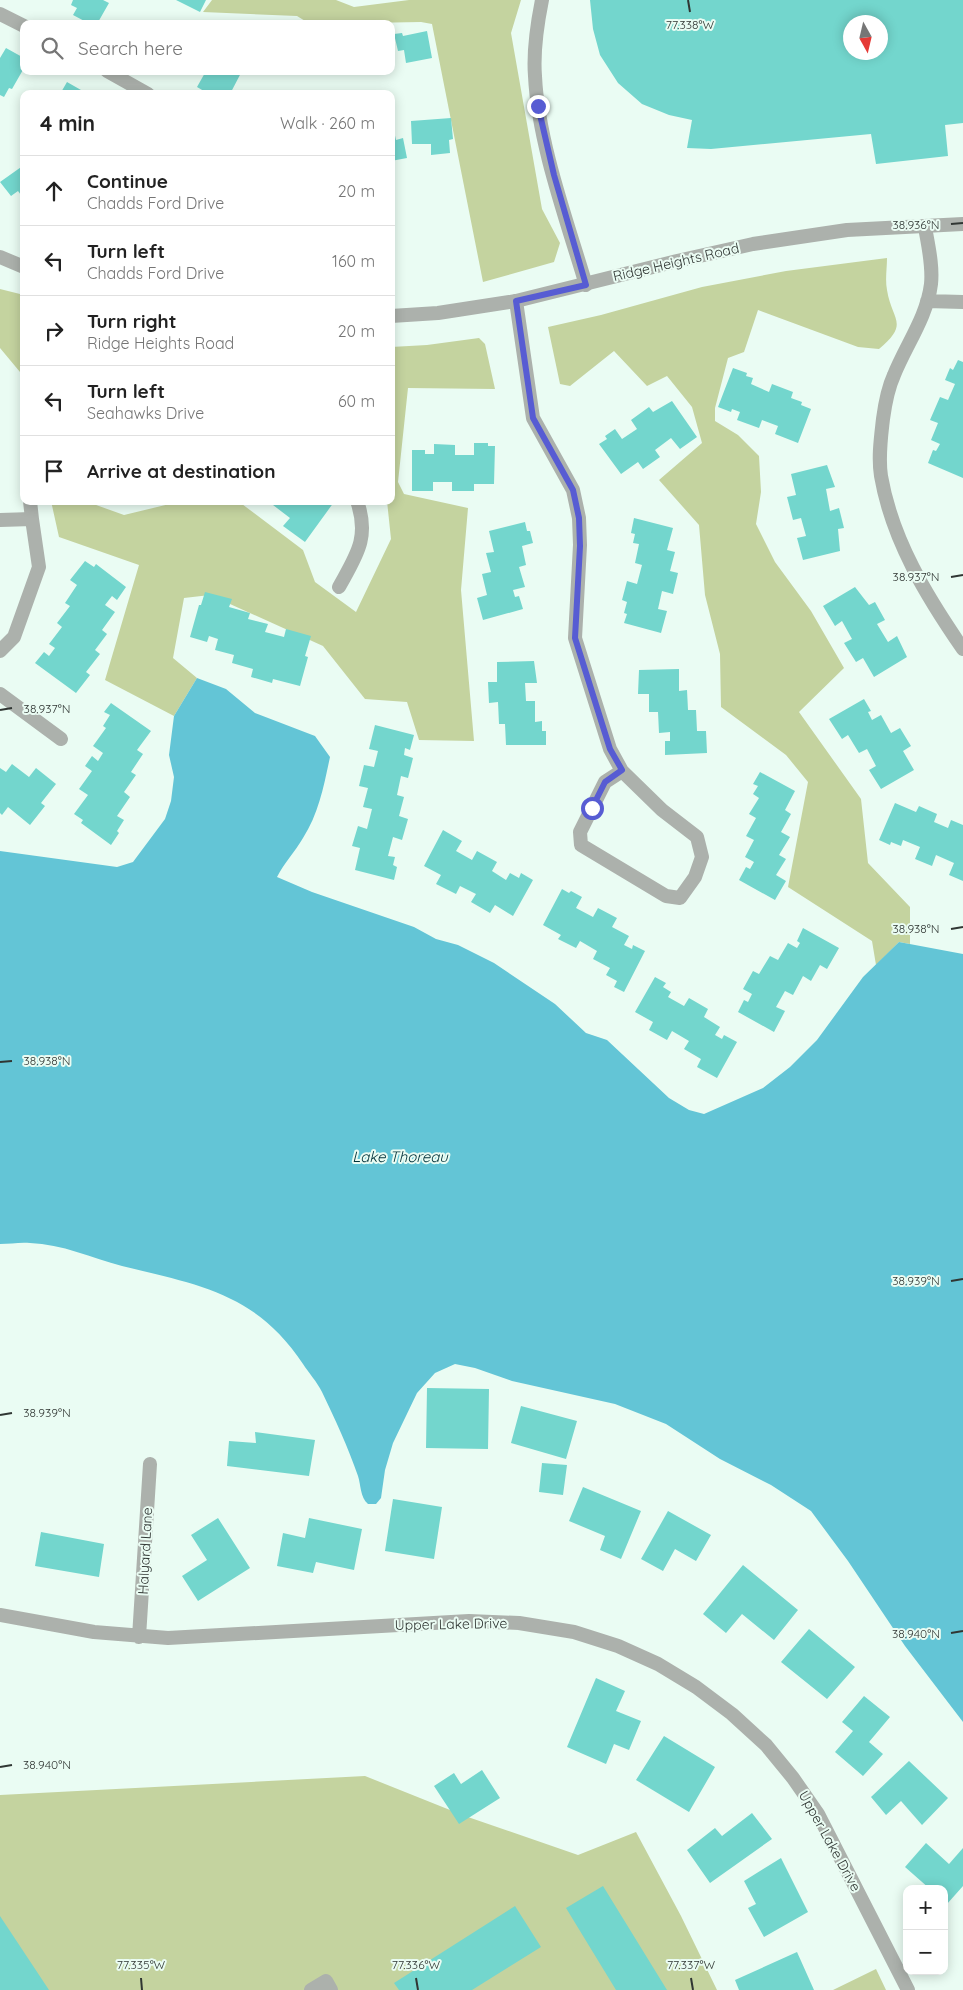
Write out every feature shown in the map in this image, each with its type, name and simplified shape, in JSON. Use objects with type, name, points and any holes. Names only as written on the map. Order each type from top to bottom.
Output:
[{"type":"street","points":[[542,0],[535,50],[538,106],[554,175],[586,285]]},
{"type":"street","points":[[0,14],[20,24]]},
{"type":"street","points":[[114,75],[141,90]]},
{"type":"street","name":"Ridge Heights Road","points":[[395,316],[438,313],[516,301],[753,244],[847,230],[963,224]]},
{"type":"street","points":[[925,227],[930,252],[931,283],[927,301],[913,336],[893,376],[885,406],[880,442],[881,474],[892,517],[924,590],[963,649]]},
{"type":"street","points":[[0,257],[20,265]]},
{"type":"street","points":[[516,301],[533,418],[573,490],[579,518],[580,546],[575,638],[610,749],[622,770],[662,810],[697,836],[702,857],[695,877],[680,898],[666,896],[581,845],[580,832],[605,782],[622,770]]},
{"type":"street","points":[[927,301],[963,302]]},
{"type":"street","points":[[0,651],[14,637],[39,567],[30,505]]},
{"type":"street","points":[[339,588],[360,549],[363,518],[358,505]]},
{"type":"street","points":[[0,520],[32,519]]},
{"type":"street","points":[[0,694],[61,739]]},
{"type":"street","name":"Halyard Lane","points":[[139,1637],[150,1464]]},
{"type":"street","name":"Upper Lake Drive","points":[[0,1614],[94,1632],[168,1638],[469,1621],[519,1623],[574,1632],[618,1646],[658,1664],[696,1686],[732,1714],[766,1745],[793,1778],[818,1814],[908,1990]]},
{"type":"street","points":[[311,1990],[326,1981],[332,1990]]},
{"type":"green space","points":[[212,0],[336,0],[354,7],[409,0],[521,0],[511,33],[542,209],[560,243],[554,262],[483,282],[432,24],[421,22],[395,22],[395,20],[304,20],[297,16],[203,12]]},
{"type":"green space","points":[[887,258],[886,286],[896,327],[894,333],[879,349],[858,347],[758,310],[744,352],[728,358],[715,408],[715,421],[738,435],[759,456],[761,492],[756,524],[775,562],[811,611],[844,668],[799,712],[861,799],[868,863],[910,907],[910,944],[899,942],[876,965],[872,941],[788,887],[808,782],[786,755],[721,707],[720,654],[705,595],[699,525],[659,480],[702,443],[692,407],[667,376],[647,386],[614,351],[570,386],[560,384],[548,327],[601,315],[702,287],[786,271]]},
{"type":"green space","points":[[0,289],[20,294],[20,372],[0,348]]},
{"type":"green space","points":[[479,338],[485,344],[495,389],[408,388],[398,482],[404,494],[468,508],[461,590],[474,741],[419,740],[407,702],[365,699],[323,646],[210,595],[184,598],[173,658],[197,678],[174,716],[105,680],[139,565],[59,537],[52,505],[96,505],[124,515],[165,505],[243,505],[303,550],[315,582],[356,612],[391,539],[387,505],[395,505],[395,347],[427,345]]},
{"type":"green space","points":[[365,1776],[465,1816],[578,1855],[636,1832],[681,1916],[717,1990],[0,1990],[0,1795]]},
{"type":"green space","points":[[876,1969],[886,1990],[833,1990]]},
{"type":"water","name":"Lake Thoreau","points":[[197,678],[226,689],[255,713],[315,736],[330,757],[326,778],[313,819],[300,843],[277,877],[312,892],[414,927],[436,939],[458,945],[494,963],[555,1004],[586,1033],[607,1040],[669,1098],[689,1110],[704,1114],[763,1088],[790,1067],[817,1040],[863,977],[899,942],[963,954],[963,1722],[905,1646],[848,1561],[811,1511],[771,1485],[720,1459],[666,1424],[615,1404],[512,1381],[475,1368],[455,1364],[435,1373],[417,1393],[393,1443],[385,1470],[381,1498],[376,1504],[368,1504],[362,1494],[358,1476],[346,1444],[318,1385],[285,1340],[266,1321],[224,1296],[176,1279],[122,1266],[54,1246],[30,1243],[0,1244],[0,851],[117,867],[133,862],[165,819],[171,801],[174,777],[169,755],[174,716]]},
{"type":"building","points":[[73,0],[103,0],[109,3],[99,20],[82,20],[73,15],[77,8],[71,5]]},
{"type":"building","points":[[176,0],[206,0],[200,12]]},
{"type":"building","points":[[590,0],[963,0],[963,123],[945,125],[948,156],[876,164],[871,134],[711,149],[687,148],[692,120],[669,115],[642,104],[618,83],[600,55],[593,29]]},
{"type":"building","points":[[427,31],[432,58],[406,63],[404,50],[398,51],[395,34],[402,33],[403,36]]},
{"type":"building","points":[[6,48],[20,56],[20,75],[12,89],[9,88],[4,97],[0,95],[0,58]]},
{"type":"building","points":[[204,75],[240,75],[232,90],[202,90],[197,87]]},
{"type":"building","points":[[67,82],[81,90],[62,90]]},
{"type":"building","points":[[451,118],[453,139],[449,140],[450,153],[431,155],[431,144],[412,144],[411,121]]},
{"type":"building","points":[[395,136],[396,140],[403,138],[407,158],[395,160]]},
{"type":"building","points":[[20,168],[20,194],[18,191],[11,196],[0,182]]},
{"type":"building","points":[[958,360],[963,362],[963,478],[928,463],[933,450],[936,451],[940,444],[931,440],[938,423],[930,420],[940,397],[948,400],[955,384],[945,380],[950,368],[953,370]]},
{"type":"building","points":[[733,368],[747,373],[746,376],[753,378],[751,384],[769,392],[772,384],[793,392],[791,398],[802,402],[801,405],[811,409],[798,443],[775,434],[778,426],[762,420],[759,428],[737,420],[740,412],[732,409],[731,412],[718,407]]},
{"type":"building","points":[[672,401],[697,437],[680,449],[671,438],[655,450],[660,457],[643,469],[638,462],[621,474],[599,444],[607,439],[605,436],[615,429],[622,439],[637,429],[631,420],[649,407],[653,412]]},
{"type":"building","points":[[474,443],[488,443],[488,446],[495,446],[494,484],[474,484],[474,491],[452,491],[452,482],[433,482],[433,491],[412,491],[412,450],[425,450],[425,454],[434,454],[434,444],[455,445],[455,455],[474,455]]},
{"type":"building","points":[[827,465],[835,487],[826,489],[830,511],[839,508],[844,528],[838,529],[840,551],[803,560],[797,538],[806,536],[801,518],[793,520],[787,497],[796,495],[791,474]]},
{"type":"building","points":[[273,505],[332,505],[305,542],[283,526],[290,518]]},
{"type":"building","points":[[634,518],[673,528],[667,550],[675,552],[670,571],[678,573],[673,594],[662,591],[658,609],[667,611],[661,633],[624,623],[627,614],[624,613],[627,602],[622,600],[627,581],[637,584],[642,565],[635,563],[639,544],[633,543],[635,534],[631,533]]},
{"type":"building","points":[[525,522],[533,543],[522,546],[526,565],[519,567],[525,587],[513,590],[515,597],[519,596],[523,609],[483,620],[477,598],[487,595],[482,574],[491,572],[486,553],[494,552],[489,531]]},
{"type":"building","points":[[85,561],[94,567],[96,564],[126,587],[117,600],[112,596],[105,605],[115,612],[102,630],[107,634],[95,650],[100,654],[86,672],[90,675],[76,693],[35,663],[44,652],[49,656],[55,648],[49,644],[62,627],[57,623],[70,606],[65,603],[77,585],[70,580]]},
{"type":"building","points":[[855,587],[869,605],[875,602],[885,620],[877,624],[888,642],[897,636],[907,657],[874,677],[863,658],[856,662],[844,643],[852,639],[842,621],[835,626],[823,606]]},
{"type":"building","points":[[205,592],[232,599],[229,607],[250,613],[248,619],[268,624],[265,632],[284,637],[286,629],[311,636],[305,656],[308,657],[300,686],[273,679],[272,683],[251,677],[253,669],[232,663],[234,655],[215,650],[218,639],[209,636],[207,642],[190,637],[199,605],[201,605]]},
{"type":"building","points":[[534,661],[537,683],[525,683],[526,701],[535,701],[535,722],[542,721],[542,731],[546,731],[546,745],[506,745],[505,724],[499,724],[498,702],[489,703],[488,682],[497,682],[497,662]]},
{"type":"building","points":[[679,669],[679,691],[687,690],[688,710],[696,710],[697,731],[706,731],[707,753],[665,755],[665,741],[670,741],[670,732],[659,733],[658,712],[649,712],[649,694],[638,694],[639,670]]},
{"type":"building","points":[[864,699],[871,711],[868,712],[872,720],[881,715],[891,733],[900,728],[911,746],[903,751],[914,770],[881,789],[869,770],[876,766],[867,749],[859,753],[848,735],[842,739],[829,719]]},
{"type":"building","points":[[111,703],[151,731],[137,750],[143,754],[131,772],[136,775],[124,792],[130,797],[117,816],[124,820],[117,831],[119,833],[111,845],[81,823],[83,820],[74,814],[88,795],[79,789],[92,771],[85,766],[92,756],[98,761],[103,753],[93,746],[106,728],[103,726],[110,715],[104,712]]},
{"type":"building","points":[[375,725],[414,735],[410,750],[405,748],[404,755],[413,758],[408,778],[401,776],[397,795],[404,797],[399,816],[408,819],[402,840],[393,837],[388,856],[395,857],[393,865],[397,867],[394,880],[355,870],[360,848],[352,846],[358,826],[367,829],[372,809],[363,807],[368,788],[359,786],[364,765],[374,767],[378,751],[369,749]]},
{"type":"building","points":[[12,764],[29,777],[36,768],[56,784],[41,803],[45,806],[30,825],[8,807],[2,815],[0,813],[0,768],[6,772]]},
{"type":"building","points":[[760,772],[795,791],[785,810],[791,814],[781,832],[790,837],[779,855],[786,859],[776,875],[786,881],[775,900],[739,880],[746,867],[750,869],[754,862],[745,857],[754,840],[746,836],[756,818],[749,814],[759,798],[753,794],[758,786],[753,784]]},
{"type":"building","points":[[895,803],[916,812],[919,806],[937,814],[934,822],[948,828],[951,820],[963,825],[963,881],[949,875],[954,863],[936,855],[932,866],[915,859],[920,847],[903,840],[901,846],[891,842],[890,845],[879,840]]},
{"type":"building","points":[[443,830],[462,841],[456,851],[472,860],[477,851],[497,862],[492,871],[506,880],[510,873],[519,878],[521,873],[533,880],[513,916],[495,905],[490,913],[471,902],[476,894],[460,886],[456,894],[436,884],[441,875],[424,866]]},
{"type":"building","points":[[562,889],[582,897],[576,908],[593,917],[598,908],[617,918],[612,927],[629,936],[624,945],[632,949],[633,945],[645,951],[624,992],[614,987],[617,981],[606,975],[610,968],[593,959],[597,951],[580,941],[576,948],[558,939],[561,935],[543,925]]},
{"type":"building","points":[[803,928],[839,948],[827,969],[820,965],[811,981],[803,976],[793,995],[785,991],[776,1007],[785,1011],[774,1032],[738,1012],[744,1000],[748,1002],[752,994],[743,989],[753,971],[759,974],[770,956],[778,960],[788,943],[797,948],[800,943],[797,941]]},
{"type":"building","points":[[655,977],[666,983],[663,987],[671,992],[668,997],[684,1006],[689,998],[708,1009],[704,1017],[720,1027],[715,1035],[722,1039],[724,1035],[737,1042],[717,1078],[697,1067],[701,1059],[684,1049],[689,1041],[672,1031],[667,1040],[649,1030],[653,1022],[635,1012]]},
{"type":"building","points":[[427,1388],[489,1389],[488,1449],[426,1448]]},
{"type":"building","points":[[521,1406],[577,1421],[566,1459],[511,1443]]},
{"type":"building","points":[[255,1432],[315,1440],[309,1476],[227,1466],[229,1441],[256,1443]]},
{"type":"building","points":[[542,1463],[567,1465],[563,1495],[539,1492]]},
{"type":"building","points":[[583,1487],[641,1511],[621,1559],[600,1550],[605,1536],[569,1521]]},
{"type":"building","points":[[393,1499],[442,1507],[434,1559],[385,1551]]},
{"type":"building","points":[[668,1511],[711,1535],[696,1561],[675,1549],[663,1571],[641,1559]]},
{"type":"building","points":[[218,1518],[250,1568],[198,1601],[182,1576],[207,1560],[191,1535]]},
{"type":"building","points":[[309,1518],[362,1529],[354,1570],[316,1562],[313,1573],[277,1566],[283,1533],[305,1538]]},
{"type":"building","points":[[41,1532],[104,1544],[99,1577],[35,1566]]},
{"type":"building","points":[[743,1565],[798,1610],[774,1640],[742,1614],[726,1633],[703,1614]]},
{"type":"building","points":[[809,1629],[855,1667],[827,1699],[781,1662]]},
{"type":"building","points":[[596,1678],[625,1691],[616,1711],[641,1721],[629,1750],[614,1744],[606,1764],[567,1747]]},
{"type":"building","points":[[864,1696],[890,1717],[869,1742],[883,1754],[863,1776],[835,1752],[853,1731],[842,1722]]},
{"type":"building","points":[[664,1736],[715,1767],[689,1812],[636,1780]]},
{"type":"building","points":[[909,1761],[948,1798],[922,1825],[901,1801],[886,1815],[871,1797]]},
{"type":"building","points":[[482,1770],[500,1798],[459,1824],[434,1786],[454,1773],[461,1784]]},
{"type":"building","points":[[752,1813],[772,1839],[710,1883],[687,1850],[715,1828],[722,1836]]},
{"type":"building","points":[[926,1843],[949,1864],[963,1848],[963,1886],[948,1903],[948,1885],[925,1885],[905,1867]]},
{"type":"building","points":[[781,1858],[808,1912],[764,1937],[748,1908],[756,1904],[744,1881]]},
{"type":"building","points":[[603,1886],[667,1990],[616,1990],[566,1908]]},
{"type":"building","points":[[515,1906],[541,1947],[472,1990],[399,1990],[394,1983]]},
{"type":"building","points":[[0,1916],[49,1990],[0,1990]]},
{"type":"building","points":[[797,1952],[814,1990],[739,1990],[735,1980]]},
{"type":"route","points":[[538,106],[544,138],[586,285],[516,301],[533,418],[573,490],[579,518],[580,546],[575,638],[610,749],[622,770],[605,782],[592,808]]}]
